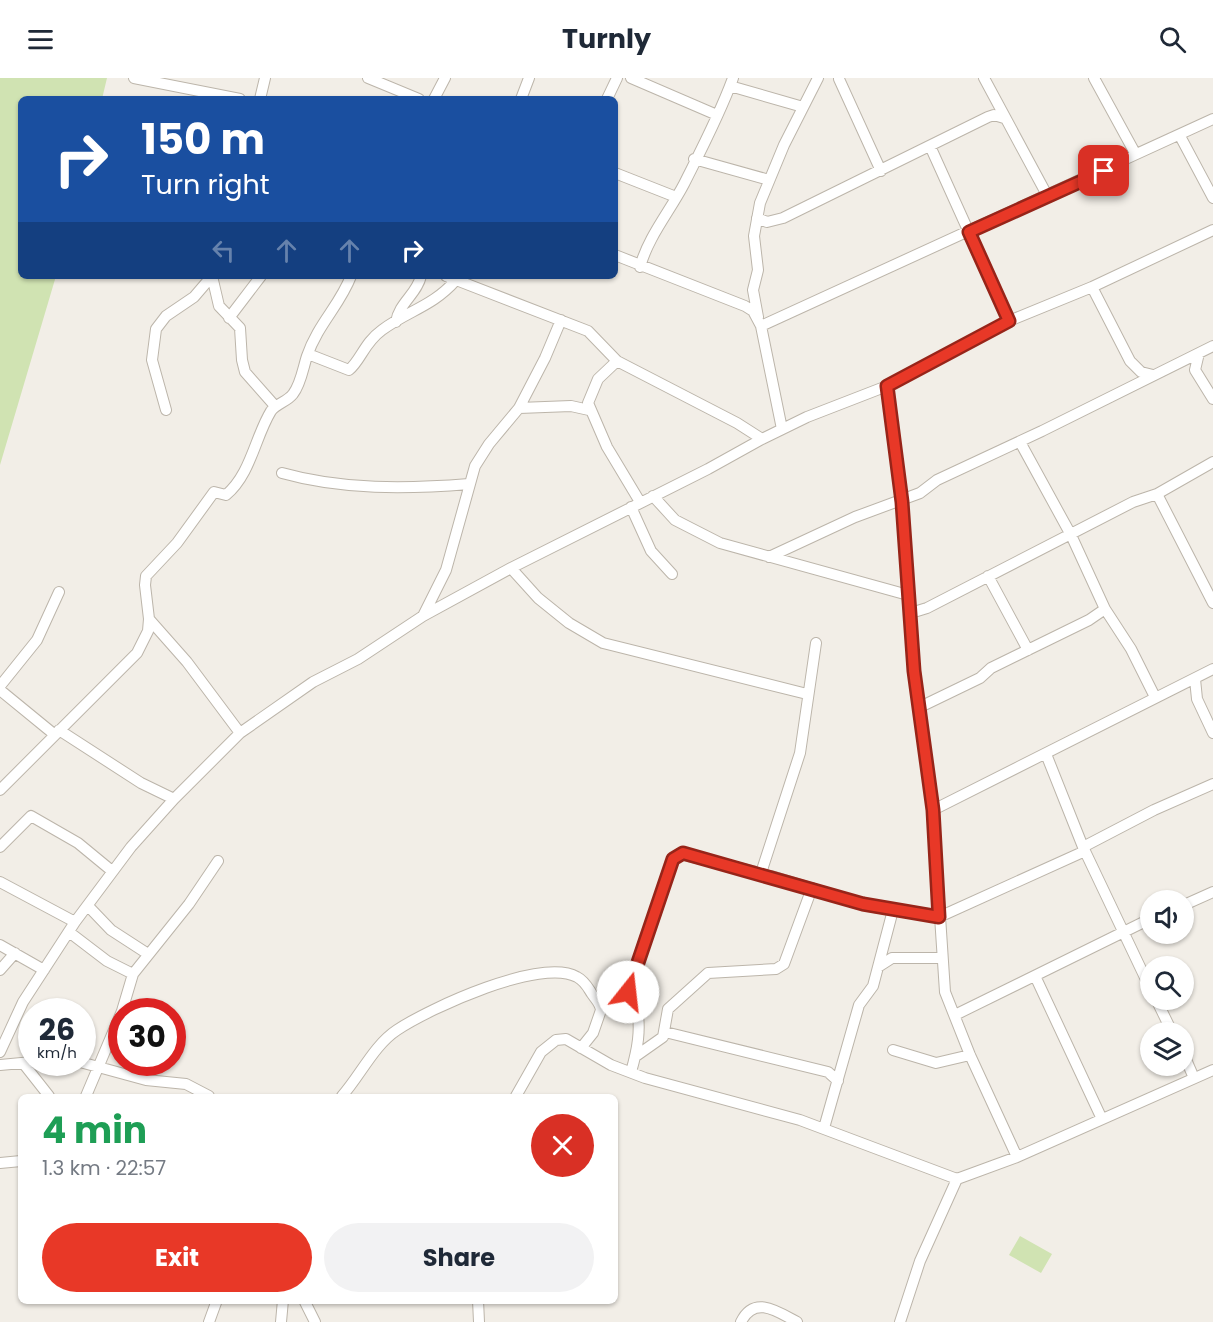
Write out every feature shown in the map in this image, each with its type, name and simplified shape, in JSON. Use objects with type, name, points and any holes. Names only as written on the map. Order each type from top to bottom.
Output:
[{"type":"street","points":[[134,78],[225,96]]},
{"type":"street","points":[[261,96],[265,78]]},
{"type":"street","points":[[368,78],[412,96]]},
{"type":"street","points":[[436,96],[445,78]]},
{"type":"street","points":[[522,96],[529,78]]},
{"type":"street","points":[[608,96],[617,78]]},
{"type":"street","points":[[631,78],[717,116]]},
{"type":"street","points":[[984,78],[1047,195]]},
{"type":"street","points":[[1094,78],[1135,153]]},
{"type":"street","points":[[782,429],[753,290],[758,270],[754,236],[769,180],[817,80],[841,79],[881,171]]},
{"type":"street","points":[[640,267],[645,253],[717,116],[731,82],[803,107]]},
{"type":"street","points":[[988,117],[992,111],[993,97]]},
{"type":"street","points":[[757,218],[767,222],[783,218],[988,117],[994,115],[1004,118]]},
{"type":"street","points":[[760,322],[969,232],[1115,166],[1135,153],[1180,136],[1213,119]]},
{"type":"street","points":[[1180,136],[1213,198]]},
{"type":"street","points":[[930,146],[1009,321]]},
{"type":"street","points":[[694,159],[769,180]]},
{"type":"street","points":[[618,174],[676,197]]},
{"type":"street","points":[[0,1052],[22,1002],[112,871],[174,799],[240,733],[313,682],[358,659],[423,616],[511,568],[762,439],[887,386],[1009,321],[1092,287],[1213,230]]},
{"type":"street","points":[[618,256],[744,306],[760,322]]},
{"type":"street","points":[[166,410],[153,360],[156,329],[166,316],[194,297],[209,279]]},
{"type":"street","points":[[213,279],[219,306],[240,328],[245,372],[275,406]]},
{"type":"street","points":[[229,318],[259,279]]},
{"type":"street","points":[[0,790],[137,653],[148,631],[146,576],[177,543],[214,492],[226,495],[231,490],[251,459],[275,406],[293,394],[325,316],[343,294],[350,279]]},
{"type":"street","points":[[396,322],[400,307],[420,279]]},
{"type":"street","points":[[308,354],[349,370],[364,346],[396,322],[433,302],[450,279]]},
{"type":"street","points":[[454,279],[588,332],[617,361],[737,423],[762,439]]},
{"type":"street","points":[[1092,287],[1130,361],[1141,372],[1153,375]]},
{"type":"street","points":[[423,616],[446,570],[476,466],[489,444],[519,408],[545,358],[561,320]]},
{"type":"street","points":[[769,557],[872,510],[902,502],[920,493],[937,480],[1020,442],[1213,346]]},
{"type":"street","points":[[1195,370],[1199,353]]},
{"type":"street","points":[[617,361],[598,379],[589,396],[589,410],[635,504],[651,551],[672,574]]},
{"type":"street","points":[[1128,388],[1132,379],[1130,361]]},
{"type":"street","points":[[1177,363],[1195,370],[1213,399]]},
{"type":"street","points":[[887,386],[902,502],[908,596],[933,810],[945,992],[970,1054],[1017,1157]]},
{"type":"street","points":[[519,408],[571,406],[589,410]]},
{"type":"street","points":[[1020,442],[1071,535],[1105,609],[1131,649],[1155,697]]},
{"type":"street","points":[[910,610],[919,611],[1133,502],[1157,494],[1213,462]]},
{"type":"street","points":[[282,473],[319,482],[362,487],[469,484]]},
{"type":"street","points":[[1157,494],[1213,603]]},
{"type":"street","points":[[653,496],[675,520],[690,530],[720,543],[908,596]]},
{"type":"street","points":[[511,568],[538,598],[561,617],[603,643],[807,694]]},
{"type":"street","points":[[988,576],[1028,650]]},
{"type":"street","points":[[59,592],[37,640],[0,688],[57,733],[141,783],[174,799]]},
{"type":"street","points":[[920,707],[1089,620],[1105,609]]},
{"type":"street","points":[[149,619],[203,682],[240,733]]},
{"type":"street","points":[[761,873],[800,753],[816,643]]},
{"type":"street","points":[[933,810],[1213,669]]},
{"type":"street","points":[[1195,679],[1197,699],[1213,733]]},
{"type":"street","points":[[1175,688],[1197,699]]},
{"type":"street","points":[[1046,754],[1084,849],[1140,967]]},
{"type":"street","points":[[631,1072],[636,1056],[638,1017],[635,1002],[628,989],[673,859],[683,853],[892,910],[939,917],[1084,849],[1154,810],[1213,784]]},
{"type":"street","points":[[0,847],[31,816],[78,843],[112,871]]},
{"type":"street","points":[[126,998],[133,974],[189,904],[218,861]]},
{"type":"street","points":[[0,882],[72,927],[107,960],[133,974]]},
{"type":"street","points":[[636,1056],[661,1039],[665,1032],[669,1007],[708,973],[776,969],[784,964],[812,888]]},
{"type":"street","points":[[1194,901],[1212,894]]},
{"type":"street","points":[[87,906],[111,930],[148,954]]},
{"type":"street","points":[[824,1128],[859,1005],[873,986],[892,910]]},
{"type":"street","points":[[955,1015],[1036,978],[1140,923]]},
{"type":"street","points":[[0,945],[44,970]]},
{"type":"street","points":[[0,970],[15,953]]},
{"type":"street","points":[[878,967],[892,958],[942,958]]},
{"type":"street","points":[[346,1094],[381,1046],[397,1030],[469,994],[526,975],[548,972],[570,975],[586,983],[601,1010],[593,1033],[581,1048]]},
{"type":"street","points":[[1036,978],[1101,1117]]},
{"type":"street","points":[[665,1032],[828,1072],[838,1081]]},
{"type":"street","points":[[517,1094],[541,1052],[550,1043],[566,1040],[611,1065],[824,1128],[957,1179],[1017,1157],[1101,1117],[1213,1070]]},
{"type":"street","points":[[87,1094],[108,1045]]},
{"type":"street","points":[[894,1050],[936,1063],[970,1054]]},
{"type":"street","points":[[0,1065],[18,1063]]},
{"type":"street","points":[[96,1066],[146,1080],[186,1083],[205,1094]]},
{"type":"street","points":[[36,1076],[48,1094]]},
{"type":"street","points":[[0,1163],[18,1161]]},
{"type":"street","points":[[900,1322],[920,1262],[957,1179]]},
{"type":"street","points":[[209,1322],[216,1304]]},
{"type":"street","points":[[281,1322],[283,1304]]},
{"type":"street","points":[[306,1304],[315,1322]]},
{"type":"street","points":[[478,1304],[479,1322]]},
{"type":"street","points":[[741,1322],[751,1308],[759,1306],[797,1322]]},
{"type":"green space","points":[[0,78],[107,78],[103,96],[18,96],[18,279],[55,279],[0,465]]},
{"type":"green space","points":[[1020,1236],[1052,1254],[1041,1273],[1009,1255]]},
{"type":"route","points":[[628,992],[673,859],[683,853],[761,873],[863,904],[939,917],[933,810],[914,671],[902,502],[887,386],[1009,321],[969,232],[1104,171]]}]
